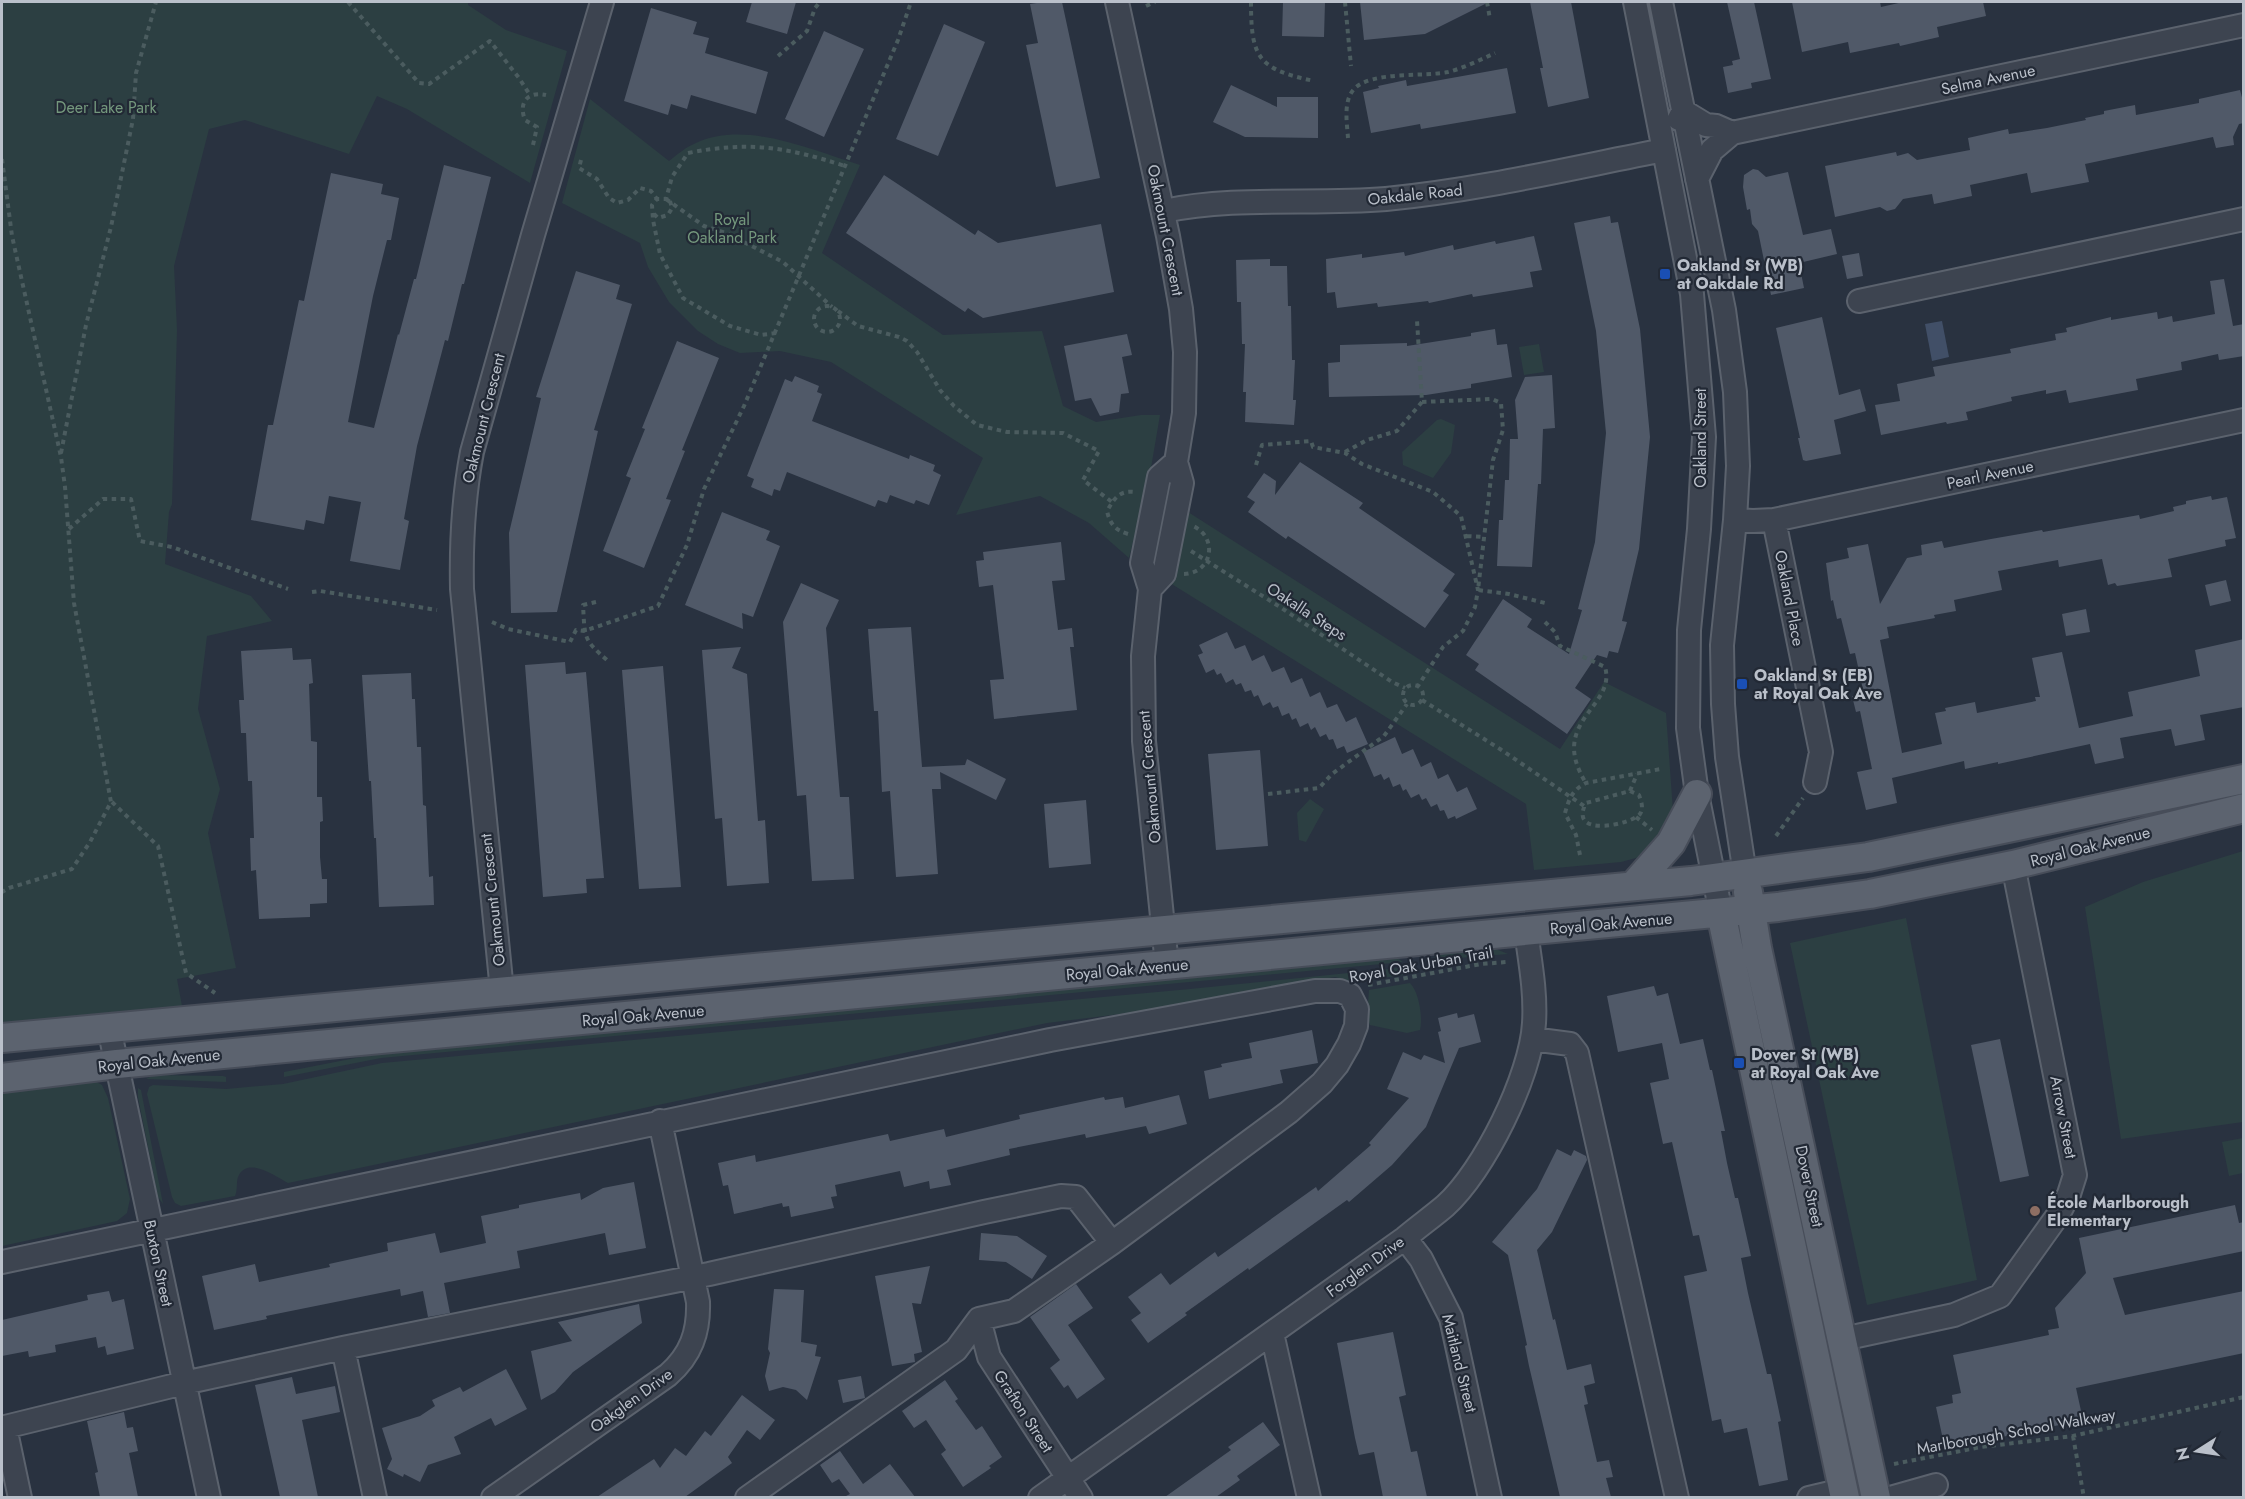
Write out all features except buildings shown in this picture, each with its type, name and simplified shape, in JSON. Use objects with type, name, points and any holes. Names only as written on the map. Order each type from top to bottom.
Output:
[{"type":"main road","name":"Royal Oak Avenue","points":[[2,1038],[1713,878],[1868,857],[2244,779]]},
{"type":"main road","points":[[1634,885],[1671,843],[1697,794]]},
{"type":"main road","name":"Royal Oak Avenue","points":[[2,1078],[117,1064],[1750,910],[1870,894],[2013,865],[2244,808]]},
{"type":"main road","name":"Dover Street","points":[[1745,874],[1750,910],[1876,1497]]},
{"type":"main road","name":"Dover Street","points":[[1721,913],[1844,1494]]},
{"type":"street","name":"Oakmount Crescent","points":[[502,991],[462,590],[461,534],[465,488],[472,452],[532,235],[602,2]]},
{"type":"street","name":"Oakmount Crescent","points":[[1118,2],[1164,212],[1181,309],[1185,352],[1184,412],[1176,462],[1182,483],[1164,574],[1150,589],[1143,656],[1143,729],[1167,965]]},
{"type":"street","name":"Oakland Street","points":[[1635,2],[1692,294],[1702,400],[1702,472],[1689,630],[1687,690],[1688,728],[1697,794],[1713,878]]},
{"type":"street","points":[[1661,2],[1724,310],[1733,373],[1738,466],[1735,520],[1722,645],[1723,704],[1727,758],[1745,874]]},
{"type":"street","name":"Selma Avenue","points":[[1732,133],[2244,25]]},
{"type":"street","points":[[1683,111],[1664,150],[1674,155],[1697,179]]},
{"type":"street","points":[[1683,111],[1706,125],[1716,126],[1732,133],[1712,150],[1697,179]]},
{"type":"street","name":"Oakdale Road","points":[[1164,212],[1197,205],[1383,199],[1432,194],[1476,188],[1664,150]]},
{"type":"street","points":[[1859,301],[2244,219]]},
{"type":"street","name":"Pearl Avenue","points":[[1735,520],[1774,520],[2244,420]]},
{"type":"street","name":"Oakland Place","points":[[1774,520],[1821,752],[1815,782]]},
{"type":"street","name":"Arrow Street","points":[[1843,1339],[1954,1315],[2000,1296],[2058,1215],[2069,1194],[2075,1175],[2013,865]]},
{"type":"street","name":"Dover Street","points":[[1713,878],[1721,913]]},
{"type":"street","name":"Forglen Drive","points":[[1040,1497],[1405,1238],[1446,1205],[1468,1180],[1496,1136],[1513,1098],[1532,1039],[1535,1009],[1526,931]]},
{"type":"street","points":[[2,1262],[1050,1040],[1315,991],[1340,991],[1350,996],[1357,1009],[1356,1026],[1337,1065],[1322,1083],[1289,1112],[1112,1243],[1014,1311],[979,1319],[956,1350],[747,1497]]},
{"type":"street","name":"Buxton Street","points":[[110,1028],[209,1497]]},
{"type":"street","points":[[1532,1039],[1570,1044],[1577,1053],[1677,1497]]},
{"type":"street","name":"Oakglen Drive","points":[[493,1497],[668,1375],[679,1365],[694,1341],[698,1326],[698,1302],[660,1121]]},
{"type":"street","points":[[20,1497],[5,1427],[184,1383],[343,1348],[693,1277],[1061,1196],[1076,1197],[1112,1243]]},
{"type":"street","name":"Maitland Street","points":[[1405,1238],[1421,1259],[1451,1318],[1490,1497]]},
{"type":"street","name":"Grafton Street","points":[[979,1319],[988,1357],[1081,1497]]},
{"type":"street","points":[[1272,1333],[1309,1497]]},
{"type":"street","points":[[343,1348],[375,1497]]},
{"type":"street","points":[[1890,1497],[1936,1485]]},
{"type":"street","points":[[1809,1497],[1844,1494]]},
{"type":"path","points":[[61,457],[86,325],[111,227],[134,119],[136,72],[156,2]]},
{"type":"path","points":[[348,2],[419,83],[429,84],[490,41],[530,95]]},
{"type":"path","points":[[778,56],[807,31],[815,8],[820,2]]},
{"type":"path","points":[[492,622],[508,629],[570,642],[576,630],[584,631],[658,606],[687,545],[704,489],[776,333],[898,40],[911,2]]},
{"type":"path","points":[[1146,6],[1155,2]]},
{"type":"path","points":[[1251,2],[1252,40],[1266,62],[1274,70],[1286,75],[1314,81]]},
{"type":"path","points":[[1345,2],[1351,66]]},
{"type":"path","points":[[1487,2],[1490,19]]},
{"type":"path","points":[[1348,138],[1348,98],[1361,84],[1379,78],[1446,72],[1495,53]]},
{"type":"path","points":[[533,145],[537,127],[525,120],[522,112],[525,99],[537,93],[546,95]]},
{"type":"path","points":[[654,214],[658,218],[668,215],[672,208],[668,200],[672,177],[688,153],[723,146],[767,147],[812,156],[845,166]]},
{"type":"path","points":[[2,159],[12,236],[61,457],[74,603],[111,802],[158,846],[186,973],[216,993]]},
{"type":"path","points":[[581,160],[579,168],[597,179],[609,198],[617,203],[628,200],[640,188],[651,191],[657,199],[668,200],[704,226],[726,234],[783,262],[832,307],[858,326],[907,341],[917,352],[940,390],[954,406],[977,425],[1007,432],[1063,433],[1099,451],[1083,480],[1114,500]]},
{"type":"path","points":[[657,199],[652,205],[654,214],[652,220],[660,254],[683,298],[730,326],[761,335],[776,333]]},
{"type":"path","points":[[832,307],[824,306],[817,311],[815,323],[819,330],[828,332],[836,329],[841,321],[838,311]]},
{"type":"path","points":[[1344,453],[1368,440],[1397,431],[1422,402],[1417,320]]},
{"type":"path","points":[[1418,686],[1443,647],[1462,631],[1475,607],[1493,460],[1503,430],[1501,403],[1492,399],[1422,402]]},
{"type":"path","points":[[1256,465],[1262,445],[1311,441],[1313,447],[1344,453],[1362,464],[1433,492],[1461,516],[1478,590]]},
{"type":"path","points":[[1134,536],[1118,531],[1110,522],[1107,511],[1114,500],[1128,491],[1136,493]]},
{"type":"path","points":[[68,530],[103,500],[131,499],[140,541],[172,547],[288,589]]},
{"type":"path","points":[[1192,525],[1204,533],[1210,554],[1207,562],[1195,572]]},
{"type":"path","points":[[1467,536],[1484,537]]},
{"type":"path","name":"Oakalla Steps","points":[[1196,555],[1405,688]]},
{"type":"path","points":[[1478,590],[1509,594],[1549,604]]},
{"type":"path","points":[[312,592],[320,591],[437,610]]},
{"type":"path","points":[[596,602],[583,605],[584,631],[588,644],[608,661]]},
{"type":"path","points":[[1545,622],[1555,632],[1560,646],[1605,667],[1608,678],[1605,688],[1575,734],[1573,750],[1586,783]]},
{"type":"path","points":[[1411,685],[1418,686],[1423,694],[1422,700],[1417,704],[1407,704],[1402,696],[1405,688],[1411,685]]},
{"type":"path","points":[[1422,700],[1515,758],[1584,806]]},
{"type":"path","points":[[1268,794],[1319,788],[1332,774],[1384,736],[1407,704]]},
{"type":"path","points":[[1580,855],[1576,835],[1565,813],[1570,796],[1576,788],[1586,783],[1661,769]]},
{"type":"path","points":[[1630,791],[1637,773]]},
{"type":"path","points":[[1776,836],[1815,782]]},
{"type":"path","points":[[1630,791],[1639,795],[1642,802],[1638,818],[1594,826],[1586,822],[1582,814],[1584,806],[1591,800],[1630,791]]},
{"type":"path","points":[[2,892],[72,869],[90,842],[111,802]]},
{"type":"path","points":[[1638,818],[1646,825]]},
{"type":"path","name":"Royal Oak Urban Trail","points":[[1340,991],[1481,964],[1507,962]]},
{"type":"path","name":"Marlborough School Walkway","points":[[1897,1464],[1981,1447],[2073,1436],[2244,1397]]},
{"type":"path","points":[[2073,1436],[2084,1497]]},
{"type":"green space","name":"Deer Lake Park","points":[[2,2],[468,2],[468,5],[506,30],[567,51],[530,183],[407,109],[377,96],[349,154],[245,120],[209,129],[174,266],[177,330],[172,504],[169,512],[165,564],[251,596],[272,621],[207,636],[198,709],[220,789],[208,833],[236,968],[177,979],[182,1006],[2,1027]]},
{"type":"green space","name":"Royal Oakland Park","points":[[590,99],[669,161],[696,143],[715,137],[736,135],[757,136],[800,145],[860,165],[822,253],[943,335],[1042,331],[1063,406],[1096,422],[1141,415],[1160,415],[1151,468],[1129,558],[1089,523],[1040,496],[956,515],[983,458],[831,362],[780,351],[740,353],[718,344],[698,331],[669,302],[648,267],[640,243],[562,203]]},
{"type":"green space","points":[[1539,344],[1544,372],[1524,375],[1519,347]]},
{"type":"green space","points":[[1441,419],[1455,425],[1451,453],[1433,478],[1403,465],[1402,452],[1437,420]]},
{"type":"green space","points":[[1188,512],[1560,749],[1604,682],[1666,713],[1673,811],[1670,822],[1643,856],[1621,862],[1534,870],[1526,804],[1170,583]]},
{"type":"green space","points":[[1310,799],[1324,809],[1306,842],[1299,840],[1297,813]]},
{"type":"green space","points":[[2243,851],[2243,1122],[2121,1139],[2085,907],[2143,882]]},
{"type":"green space","points":[[1906,918],[1977,1280],[1867,1305],[1790,943]]},
{"type":"green space","points":[[1496,949],[1508,954],[1433,960],[1435,954]]},
{"type":"green space","points":[[1396,957],[1403,962],[381,1058],[284,1077],[284,1072],[381,1053]]},
{"type":"green space","points":[[1407,967],[1404,975],[1354,982],[1335,977],[1161,1009],[1047,1023],[288,1183],[262,1170],[248,1168],[238,1177],[235,1196],[181,1206],[175,1203],[172,1197],[147,1094],[149,1087],[153,1085],[226,1089],[283,1084],[382,1063]]},
{"type":"green space","points":[[1410,983],[1420,1005],[1420,1030],[1407,1033],[1370,1025],[1367,1017],[1369,990]]},
{"type":"green space","points":[[154,1075],[223,1076],[226,1077],[226,1082],[146,1079]]},
{"type":"green space","points":[[95,1081],[102,1085],[108,1098],[130,1199],[127,1213],[117,1221],[2,1246],[2,1091]]},
{"type":"green space","points":[[138,1088],[141,1090],[163,1204],[158,1197]]},
{"type":"green space","points":[[2243,1138],[2243,1173],[2229,1176],[2222,1142]]},
{"type":"water","points":[[1942,321],[1949,357],[1932,361],[1925,324]]},
{"type":"place","name":"Oakland St (WB) at Oakdale Rd","points":[[1665,274]]},
{"type":"place","name":"Oakland St (EB) at Royal Oak Ave","points":[[1742,684]]},
{"type":"place","name":"Dover St (WB) at Royal Oak Ave","points":[[1739,1063]]},
{"type":"place","name":"École Marlborough Elementary","points":[[2035,1211]]}]
